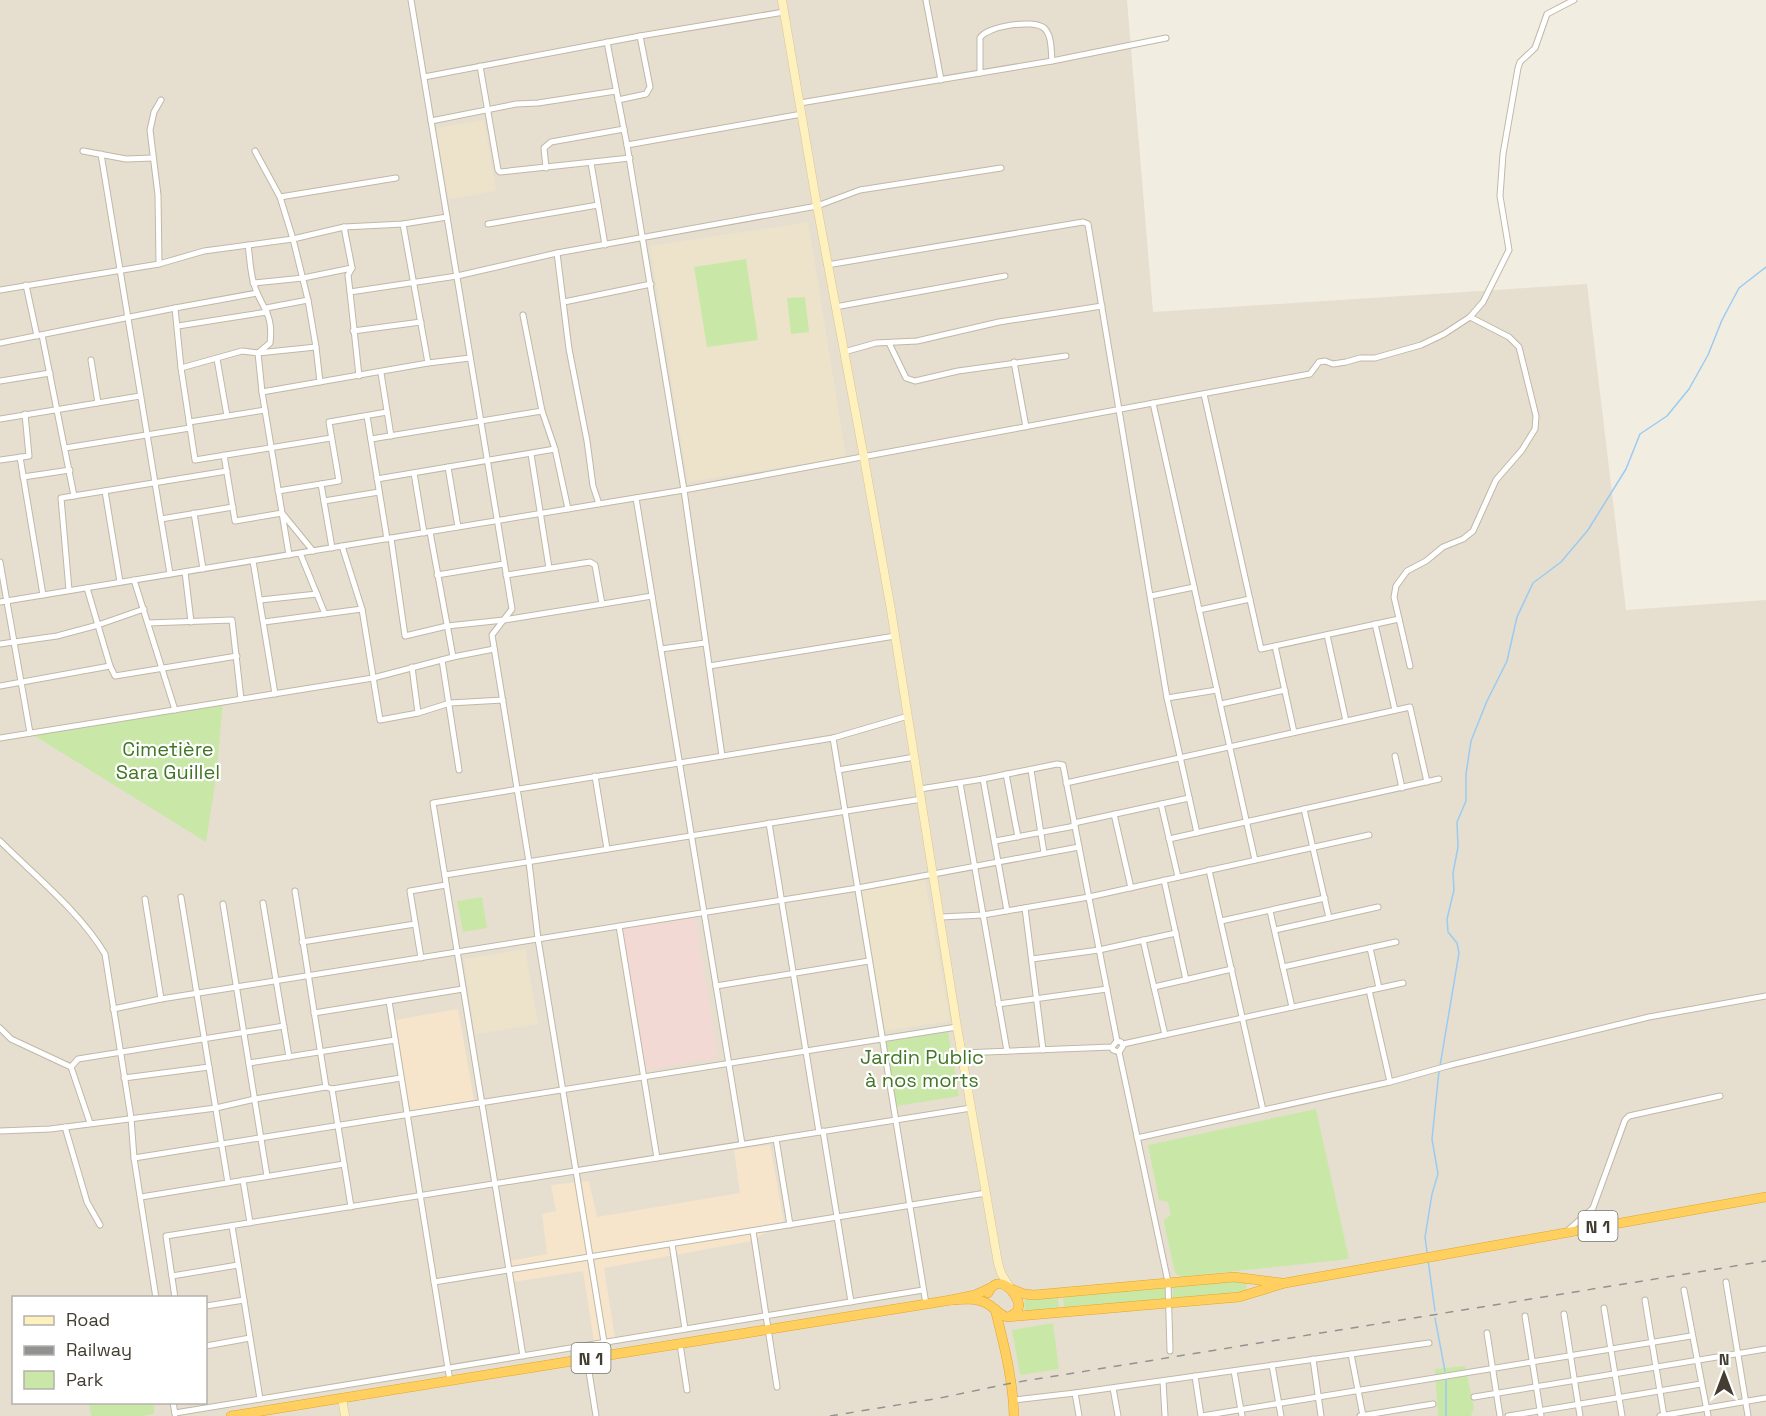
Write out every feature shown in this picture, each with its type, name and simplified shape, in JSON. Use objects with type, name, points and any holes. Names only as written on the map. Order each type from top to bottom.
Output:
[{"type":"highway","name":"N 1","points":[[1012,1316],[1244,1296],[1285,1283],[1427,1256],[1766,1197]]},
{"type":"highway","name":"N 1","points":[[1011,1289],[1034,1295],[1241,1277],[1285,1283]]},
{"type":"highway","points":[[1004,1339],[1012,1316],[1017,1312],[1019,1305],[1011,1289],[1000,1283],[991,1287],[988,1299],[995,1309],[1004,1316],[1012,1316]]},
{"type":"highway","name":"N 1","points":[[231,1416],[951,1300],[991,1287]]},
{"type":"highway","name":"N 1","points":[[951,1300],[976,1300],[995,1309]]},
{"type":"highway","points":[[995,1309],[1004,1339],[1014,1400],[1014,1416]]},
{"type":"main road","points":[[782,0],[827,265],[895,636],[957,1026],[998,1263],[1011,1289]]},
{"type":"main road","points":[[991,1287],[996,1279],[998,1263]]},
{"type":"main road","points":[[342,1398],[345,1416]]},
{"type":"street","points":[[411,0],[512,609],[492,635],[529,862],[538,939],[604,1342]]},
{"type":"street","points":[[926,0],[941,80]]},
{"type":"street","points":[[3,601],[540,514],[864,458],[1310,374],[1319,362],[1346,363],[1360,358],[1375,358],[1421,345],[1444,334],[1470,317],[1483,302],[1509,250],[1500,196],[1503,154],[1518,68],[1535,48],[1547,14],[1574,0]]},
{"type":"street","points":[[424,77],[640,36],[784,12]]},
{"type":"street","points":[[980,73],[980,38],[983,34],[990,30],[1017,25],[1036,24],[1044,28],[1048,35],[1052,61]]},
{"type":"street","points":[[618,100],[646,94],[649,91],[640,36]]},
{"type":"street","points":[[800,103],[1052,61],[1166,38]]},
{"type":"street","points":[[607,42],[644,238],[684,490],[722,756]]},
{"type":"street","points":[[480,66],[500,172],[630,158]]},
{"type":"street","points":[[431,121],[616,91]]},
{"type":"street","points":[[159,264],[158,195],[150,130],[154,112],[161,100]]},
{"type":"street","points":[[627,145],[802,114]]},
{"type":"street","points":[[546,168],[544,148],[551,142],[624,129]]},
{"type":"street","points":[[83,151],[126,159],[153,158]]},
{"type":"street","points":[[255,151],[280,197],[293,239],[308,300],[320,382]]},
{"type":"street","points":[[100,154],[170,574]]},
{"type":"street","points":[[591,163],[605,245]]},
{"type":"street","points":[[350,292],[414,284],[557,253],[817,206],[860,190],[1002,168]]},
{"type":"street","points":[[280,197],[396,178]]},
{"type":"street","points":[[488,224],[598,205]]},
{"type":"street","points":[[0,290],[159,264],[204,251],[293,239],[344,227],[403,224],[447,217]]},
{"type":"street","points":[[827,265],[1083,222],[1088,224],[1167,698],[1197,833]]},
{"type":"street","points":[[403,224],[428,363]]},
{"type":"street","points":[[344,227],[352,268],[348,275],[359,376]]},
{"type":"street","points":[[248,245],[253,283],[267,310],[272,328],[270,343],[258,353]]},
{"type":"street","points":[[557,253],[576,390],[598,504]]},
{"type":"street","points":[[253,283],[303,278],[352,268]]},
{"type":"street","points":[[835,307],[1005,276]]},
{"type":"street","points":[[564,302],[651,284]]},
{"type":"street","points":[[26,285],[50,373],[74,496]]},
{"type":"street","points":[[0,343],[257,293]]},
{"type":"street","points":[[178,326],[308,300]]},
{"type":"street","points":[[844,352],[876,343],[917,341],[999,322],[1102,306]]},
{"type":"street","points":[[175,308],[181,368],[195,460],[332,438]]},
{"type":"street","points":[[523,315],[542,411],[555,450],[568,509]]},
{"type":"street","points":[[1410,666],[1394,597],[1396,586],[1403,576],[1443,547],[1469,536],[1496,480],[1522,450],[1535,429],[1536,416],[1519,347],[1509,337],[1470,317]]},
{"type":"street","points":[[353,331],[421,321]]},
{"type":"street","points":[[889,343],[906,378],[915,381],[958,371],[1066,356]]},
{"type":"street","points":[[181,368],[242,351],[258,353],[316,347]]},
{"type":"street","points":[[258,353],[262,392],[289,555]]},
{"type":"street","points":[[262,392],[428,363],[470,358]]},
{"type":"street","points":[[217,359],[227,416]]},
{"type":"street","points":[[91,360],[98,403]]},
{"type":"street","points":[[1014,363],[1026,427]]},
{"type":"street","points":[[381,372],[391,436]]},
{"type":"street","points":[[0,381],[50,373]]},
{"type":"street","points":[[1204,394],[1261,650],[1399,619]]},
{"type":"street","points":[[0,418],[140,396]]},
{"type":"street","points":[[1153,404],[1256,860]]},
{"type":"street","points":[[65,448],[147,435],[227,416],[265,410]]},
{"type":"street","points":[[371,440],[542,411]]},
{"type":"street","points":[[278,491],[339,481],[329,422],[387,412]]},
{"type":"street","points":[[0,460],[29,456],[25,414]]},
{"type":"street","points":[[367,416],[405,636],[447,626],[504,620],[652,596]]},
{"type":"street","points":[[377,478],[555,450]]},
{"type":"street","points":[[531,454],[549,568]]},
{"type":"street","points":[[224,455],[235,521],[282,513]]},
{"type":"street","points":[[20,457],[43,595]]},
{"type":"street","points":[[448,467],[458,527]]},
{"type":"street","points":[[23,477],[70,470]]},
{"type":"street","points":[[69,591],[61,498],[227,471]]},
{"type":"street","points":[[414,472],[453,657]]},
{"type":"street","points":[[321,484],[332,548]]},
{"type":"street","points":[[105,491],[120,582]]},
{"type":"street","points":[[324,501],[380,492]]},
{"type":"street","points":[[636,498],[742,1144]]},
{"type":"street","points":[[161,519],[233,507]]},
{"type":"street","points":[[194,513],[203,569]]},
{"type":"street","points":[[282,513],[312,551]]},
{"type":"street","points":[[342,546],[362,609],[380,720],[450,704],[503,700]]},
{"type":"street","points":[[300,553],[325,614]]},
{"type":"street","points":[[253,561],[275,694]]},
{"type":"street","points":[[0,562],[3,601],[14,642],[30,733]]},
{"type":"street","points":[[506,575],[590,562],[595,565],[602,604]]},
{"type":"street","points":[[437,575],[504,564]]},
{"type":"street","points":[[185,572],[191,622]]},
{"type":"street","points":[[134,580],[175,710]]},
{"type":"street","points":[[1151,596],[1194,587]]},
{"type":"street","points":[[87,588],[115,676],[237,656]]},
{"type":"street","points":[[260,600],[317,594]]},
{"type":"street","points":[[1199,610],[1250,598]]},
{"type":"street","points":[[0,644],[57,636],[144,609]]},
{"type":"street","points":[[264,622],[362,609]]},
{"type":"street","points":[[148,623],[232,620],[241,699]]},
{"type":"street","points":[[1376,624],[1395,710]]},
{"type":"street","points":[[1327,635],[1346,721]]},
{"type":"street","points":[[709,666],[895,636]]},
{"type":"street","points":[[661,650],[705,643]]},
{"type":"street","points":[[1275,646],[1294,732]]},
{"type":"street","points":[[0,738],[373,678],[494,649]]},
{"type":"street","points":[[442,660],[459,770]]},
{"type":"street","points":[[0,686],[110,666]]},
{"type":"street","points":[[412,667],[418,713]]},
{"type":"street","points":[[1167,698],[1217,690]]},
{"type":"street","points":[[1221,704],[1285,690]]},
{"type":"street","points":[[1066,783],[1410,707],[1427,782]]},
{"type":"street","points":[[523,1356],[433,803],[833,738],[908,716]]},
{"type":"street","points":[[833,738],[926,1304]]},
{"type":"street","points":[[1395,756],[1402,788]]},
{"type":"street","points":[[838,770],[915,758]]},
{"type":"street","points":[[920,789],[1063,765],[1107,989],[1123,1049],[1119,1052]]},
{"type":"street","points":[[1031,770],[1044,853]]},
{"type":"street","points":[[1006,774],[1018,837]]},
{"type":"street","points":[[595,776],[607,849]]},
{"type":"street","points":[[983,779],[1007,911]]},
{"type":"street","points":[[1169,839],[1439,779]]},
{"type":"street","points":[[960,783],[1007,1051]]},
{"type":"street","points":[[995,841],[1189,798]]},
{"type":"street","points":[[445,875],[922,799]]},
{"type":"street","points":[[1161,804],[1178,877]]},
{"type":"street","points":[[1305,809],[1329,918]]},
{"type":"street","points":[[1114,814],[1131,888]]},
{"type":"street","points":[[769,823],[806,1051],[851,1302]]},
{"type":"street","points":[[941,917],[983,915],[1089,897],[1369,835]]},
{"type":"street","points":[[0,841],[94,937],[105,954],[156,1296]]},
{"type":"street","points":[[113,1009],[197,993],[858,888],[1079,847]]},
{"type":"street","points":[[1209,870],[1263,1110]]},
{"type":"street","points":[[1164,880],[1186,980]]},
{"type":"street","points":[[421,957],[410,891],[446,885]]},
{"type":"street","points":[[295,891],[320,1052],[338,1126],[351,1207]]},
{"type":"street","points":[[181,897],[228,1183]]},
{"type":"street","points":[[1221,921],[1324,898]]},
{"type":"street","points":[[145,899],[161,999]]},
{"type":"street","points":[[263,903],[289,1057]]},
{"type":"street","points":[[223,904],[267,1176]]},
{"type":"street","points":[[1275,930],[1378,907]]},
{"type":"street","points":[[1025,908],[1043,1050]]},
{"type":"street","points":[[1270,910],[1292,1007]]},
{"type":"street","points":[[302,942],[415,924]]},
{"type":"street","points":[[619,926],[657,1158]]},
{"type":"street","points":[[1032,959],[1099,950],[1176,933]]},
{"type":"street","points":[[1143,940],[1164,1035]]},
{"type":"street","points":[[1283,967],[1396,942]]},
{"type":"street","points":[[1370,948],[1379,988]]},
{"type":"street","points":[[716,986],[870,961]]},
{"type":"street","points":[[1154,987],[1232,969]]},
{"type":"street","points":[[962,1053],[1112,1047],[1120,1043],[1402,982]]},
{"type":"street","points":[[314,1013],[463,989]]},
{"type":"street","points":[[998,1004],[1107,989]]},
{"type":"street","points":[[1369,990],[1390,1082]]},
{"type":"street","points":[[1137,1138],[1390,1082],[1429,1070],[1649,1017],[1766,996]]},
{"type":"street","points":[[389,1001],[450,1381]]},
{"type":"street","points":[[71,1067],[78,1059],[284,1026]]},
{"type":"street","points":[[134,1158],[957,1026]]},
{"type":"street","points":[[0,1028],[11,1039],[71,1067],[90,1123]]},
{"type":"street","points":[[249,1063],[395,1040]]},
{"type":"street","points":[[1112,1047],[1113,1050],[1119,1052]]},
{"type":"street","points":[[1119,1052],[1168,1282],[1170,1351]]},
{"type":"street","points":[[124,1078],[209,1067]]},
{"type":"street","points":[[0,1131],[65,1126],[216,1108],[255,1099],[401,1078]]},
{"type":"street","points":[[1565,1232],[1593,1208],[1621,1130],[1629,1116],[1720,1096]]},
{"type":"street","points":[[175,1296],[165,1236],[971,1108]]},
{"type":"street","points":[[65,1126],[87,1202],[100,1225]]},
{"type":"street","points":[[776,1139],[790,1225]]},
{"type":"street","points":[[141,1197],[344,1164]]},
{"type":"street","points":[[243,1180],[249,1223]]},
{"type":"street","points":[[434,1282],[986,1193]]},
{"type":"street","points":[[232,1226],[260,1399]]},
{"type":"street","points":[[753,1231],[777,1387]]},
{"type":"street","points":[[672,1244],[686,1329]]},
{"type":"street","points":[[172,1275],[238,1265]]},
{"type":"street","points":[[1726,1282],[1748,1416]]},
{"type":"street","points":[[175,1415],[923,1290]]},
{"type":"street","points":[[1684,1290],[1708,1416]]},
{"type":"street","points":[[207,1306],[244,1300]]},
{"type":"street","points":[[1645,1300],[1663,1416],[1766,1398]]},
{"type":"street","points":[[1604,1308],[1622,1416]]},
{"type":"street","points":[[1564,1314],[1581,1416]]},
{"type":"street","points":[[1525,1316],[1541,1413]]},
{"type":"street","points":[[1487,1333],[1500,1416]]},
{"type":"street","points":[[1195,1376],[1202,1416],[1242,1413],[1279,1403],[1691,1336]]},
{"type":"street","points":[[207,1346],[250,1338]]},
{"type":"street","points":[[1014,1400],[1075,1394],[1429,1343]]},
{"type":"street","points":[[680,1344],[687,1390]]},
{"type":"street","points":[[1474,1397],[1766,1349]]},
{"type":"street","points":[[1351,1354],[1362,1416],[1433,1404]]},
{"type":"street","points":[[587,1359],[596,1416]]},
{"type":"street","points":[[1312,1359],[1321,1416]]},
{"type":"street","points":[[1272,1365],[1281,1416]]},
{"type":"street","points":[[1234,1371],[1242,1413]]},
{"type":"street","points":[[1163,1381],[1165,1416]]},
{"type":"street","points":[[1508,1416],[1541,1413],[1701,1384]]},
{"type":"street","points":[[1113,1388],[1118,1416]]},
{"type":"street","points":[[1075,1394],[1079,1416]]},
{"type":"shaded area","points":[[0,0],[1127,0],[1153,312],[1587,284],[1626,610],[1766,600],[1766,1416],[0,1416]]},
{"type":"shaded area","points":[[484,120],[496,191],[449,199],[436,128]]},
{"type":"shaded area","points":[[808,222],[846,457],[688,482],[650,246]]},
{"type":"shaded area","points":[[925,880],[950,1021],[884,1031],[861,890]]},
{"type":"shaded area","points":[[695,916],[718,1058],[646,1070],[622,928]]},
{"type":"shaded area","points":[[525,949],[538,1024],[475,1034],[464,959]]},
{"type":"shaded area","points":[[458,1009],[474,1100],[410,1111],[395,1020]]},
{"type":"shaded area","points":[[770,1145],[784,1222],[751,1241],[604,1268],[615,1338],[594,1342],[583,1271],[513,1282],[509,1261],[547,1254],[542,1214],[556,1211],[551,1185],[589,1181],[597,1217],[740,1193],[734,1150]]},
{"type":"green space","points":[[746,259],[758,340],[707,347],[694,267]]},
{"type":"green space","points":[[805,297],[809,332],[791,334],[787,298]]},
{"type":"green space","name":"Cimetière Sara Guillel","points":[[223,702],[216,777],[206,842],[30,733]]},
{"type":"green space","points":[[482,897],[487,928],[463,932],[457,901]]},
{"type":"green space","name":"Jardin Public à nos morts","points":[[948,1031],[959,1096],[897,1106],[885,1042]]},
{"type":"green space","points":[[1316,1109],[1349,1259],[1181,1277],[1175,1273],[1164,1223],[1164,1220],[1171,1215],[1168,1202],[1159,1200],[1148,1145]]},
{"type":"green space","points":[[1238,1279],[1247,1283],[1245,1292],[1176,1300],[1173,1298],[1173,1288],[1176,1284]]},
{"type":"green space","points":[[1167,1286],[1166,1300],[1064,1309],[1063,1296]]},
{"type":"green space","points":[[1058,1296],[1059,1310],[1025,1312],[1026,1299]]},
{"type":"green space","points":[[1053,1323],[1059,1369],[1020,1375],[1012,1330]]},
{"type":"green space","points":[[1465,1366],[1474,1408],[1471,1416],[1438,1416],[1435,1369]]},
{"type":"green space","points":[[89,1404],[154,1404],[154,1414],[91,1416]]},
{"type":"waterway","points":[[1440,1066],[1459,953],[1457,943],[1448,932],[1447,919],[1454,890],[1453,873],[1458,847],[1457,822],[1466,801],[1466,774],[1471,741],[1487,701],[1507,661],[1517,617],[1533,583],[1561,562],[1588,530],[1626,469],[1640,434],[1667,416],[1689,389],[1708,355],[1722,320],[1739,288],[1766,267]]},
{"type":"waterway","points":[[1427,1252],[1425,1237],[1432,1194],[1438,1174],[1432,1139],[1439,1071]]},
{"type":"waterway","points":[[1428,1260],[1435,1311]]},
{"type":"waterway","points":[[1435,1318],[1445,1371]]},
{"type":"waterway","points":[[1446,1380],[1446,1416]]},
{"type":"railway","points":[[830,1416],[940,1398],[1012,1383],[1766,1261]]}]
